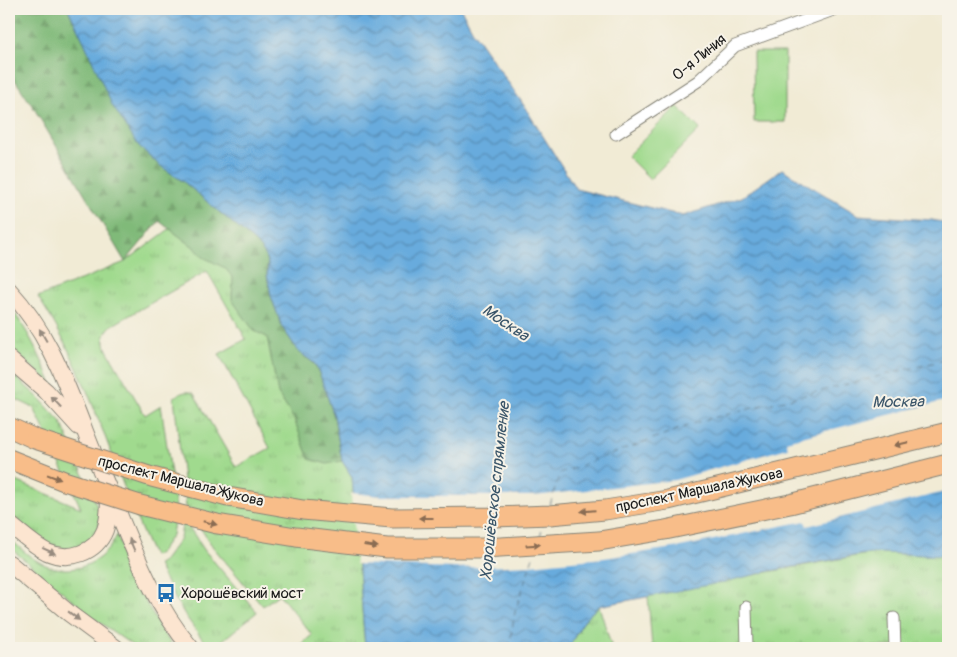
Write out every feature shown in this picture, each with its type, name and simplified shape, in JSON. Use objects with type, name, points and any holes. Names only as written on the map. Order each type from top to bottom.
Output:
[{"type":"main road","name":"проспект Маршала Жукова","points":[[9,427],[35,439],[152,477],[228,497],[303,510],[392,518],[550,515],[605,510],[659,501],[763,478],[948,432]]},
{"type":"main road","name":"проспект Маршала Жукова","points":[[9,459],[64,481],[131,502],[217,524],[296,537],[386,548],[485,548],[599,541],[665,530],[790,504],[948,464]]},
{"type":"street","name":"0-я Линия","points":[[616,134],[698,81],[735,46],[836,9]]},
{"type":"street","points":[[9,290],[25,308],[45,338],[64,378],[108,488],[156,598],[191,648]]},
{"type":"street","points":[[9,359],[46,391],[88,439]]},
{"type":"street","points":[[9,524],[46,552],[74,557],[88,550],[99,541],[106,529],[108,488]]},
{"type":"street","points":[[9,563],[116,648]]},
{"type":"street","points":[[746,608],[747,648]]},
{"type":"street","points":[[894,618],[895,648]]},
{"type":"green space","points":[[9,9],[68,9],[137,144],[159,165],[184,182],[256,243],[264,253],[268,264],[267,275],[271,296],[282,327],[299,352],[314,363],[320,375],[334,416],[342,461],[327,464],[309,459],[294,419],[278,394],[267,337],[254,331],[232,300],[233,278],[225,268],[203,257],[195,248],[159,221],[125,262],[35,110],[9,71]]},
{"type":"green space","points":[[753,52],[785,52],[785,122],[754,122]]},
{"type":"green space","points":[[677,106],[700,129],[650,179],[627,156]]},
{"type":"green space","points":[[207,201],[352,477],[365,648],[297,648],[312,635],[279,594],[263,606],[213,547],[186,507],[174,397],[186,392],[194,394],[236,467],[270,448],[219,354],[246,339],[207,271],[111,326],[106,332],[105,337],[107,350],[145,415],[161,405],[176,508],[172,535],[158,555],[153,556],[73,359],[57,327],[38,297],[125,262]]},
{"type":"green space","points":[[9,306],[22,324],[52,384],[9,348]]},
{"type":"green space","points":[[9,371],[39,398],[61,422],[100,513],[99,527],[94,538],[74,550],[50,546],[9,514],[9,478],[81,508],[34,408],[9,396]]},
{"type":"green space","points":[[183,518],[205,551],[257,612],[218,644],[221,648],[210,648],[195,629],[175,598],[158,565],[162,563],[180,539]]},
{"type":"green space","points":[[117,535],[141,593],[174,648],[136,648],[95,619],[9,547],[9,538],[38,562],[54,568],[76,568],[96,560],[104,554]]},
{"type":"green space","points":[[880,553],[948,556],[948,646],[652,648],[648,596],[771,571]]},
{"type":"green space","points":[[599,606],[612,648],[569,648],[581,625]]},
{"type":"water","points":[[68,9],[461,9],[474,33],[521,101],[576,189],[683,216],[742,197],[782,169],[858,215],[932,220],[948,223],[948,556],[880,553],[859,555],[599,606],[581,625],[569,648],[365,648],[352,477],[342,461],[334,416],[320,375],[314,363],[299,352],[282,327],[271,296],[267,275],[268,264],[264,253],[256,243],[184,182],[159,165],[137,144],[112,105]]},
{"type":"pier","points":[[948,400],[948,491],[807,526],[805,521],[680,547],[604,558],[529,565],[455,568],[356,564],[351,493],[382,496],[534,496],[675,480],[788,448],[786,441]]},
{"type":"ferry route","points":[[550,505],[560,473],[701,421],[948,359]]},
{"type":"ferry route","points":[[540,536],[544,523]]},
{"type":"ferry route","points":[[509,648],[515,612],[534,554]]},
{"type":"place","name":"Хорошёвский мост","points":[[166,593]]},
{"type":"water label","name":"Москва","points":[[506,322]]},
{"type":"water label","name":"Москва","points":[[898,401]]},
{"type":"water label","name":"Хорошёвское спрямление","points":[[494,491]]}]
